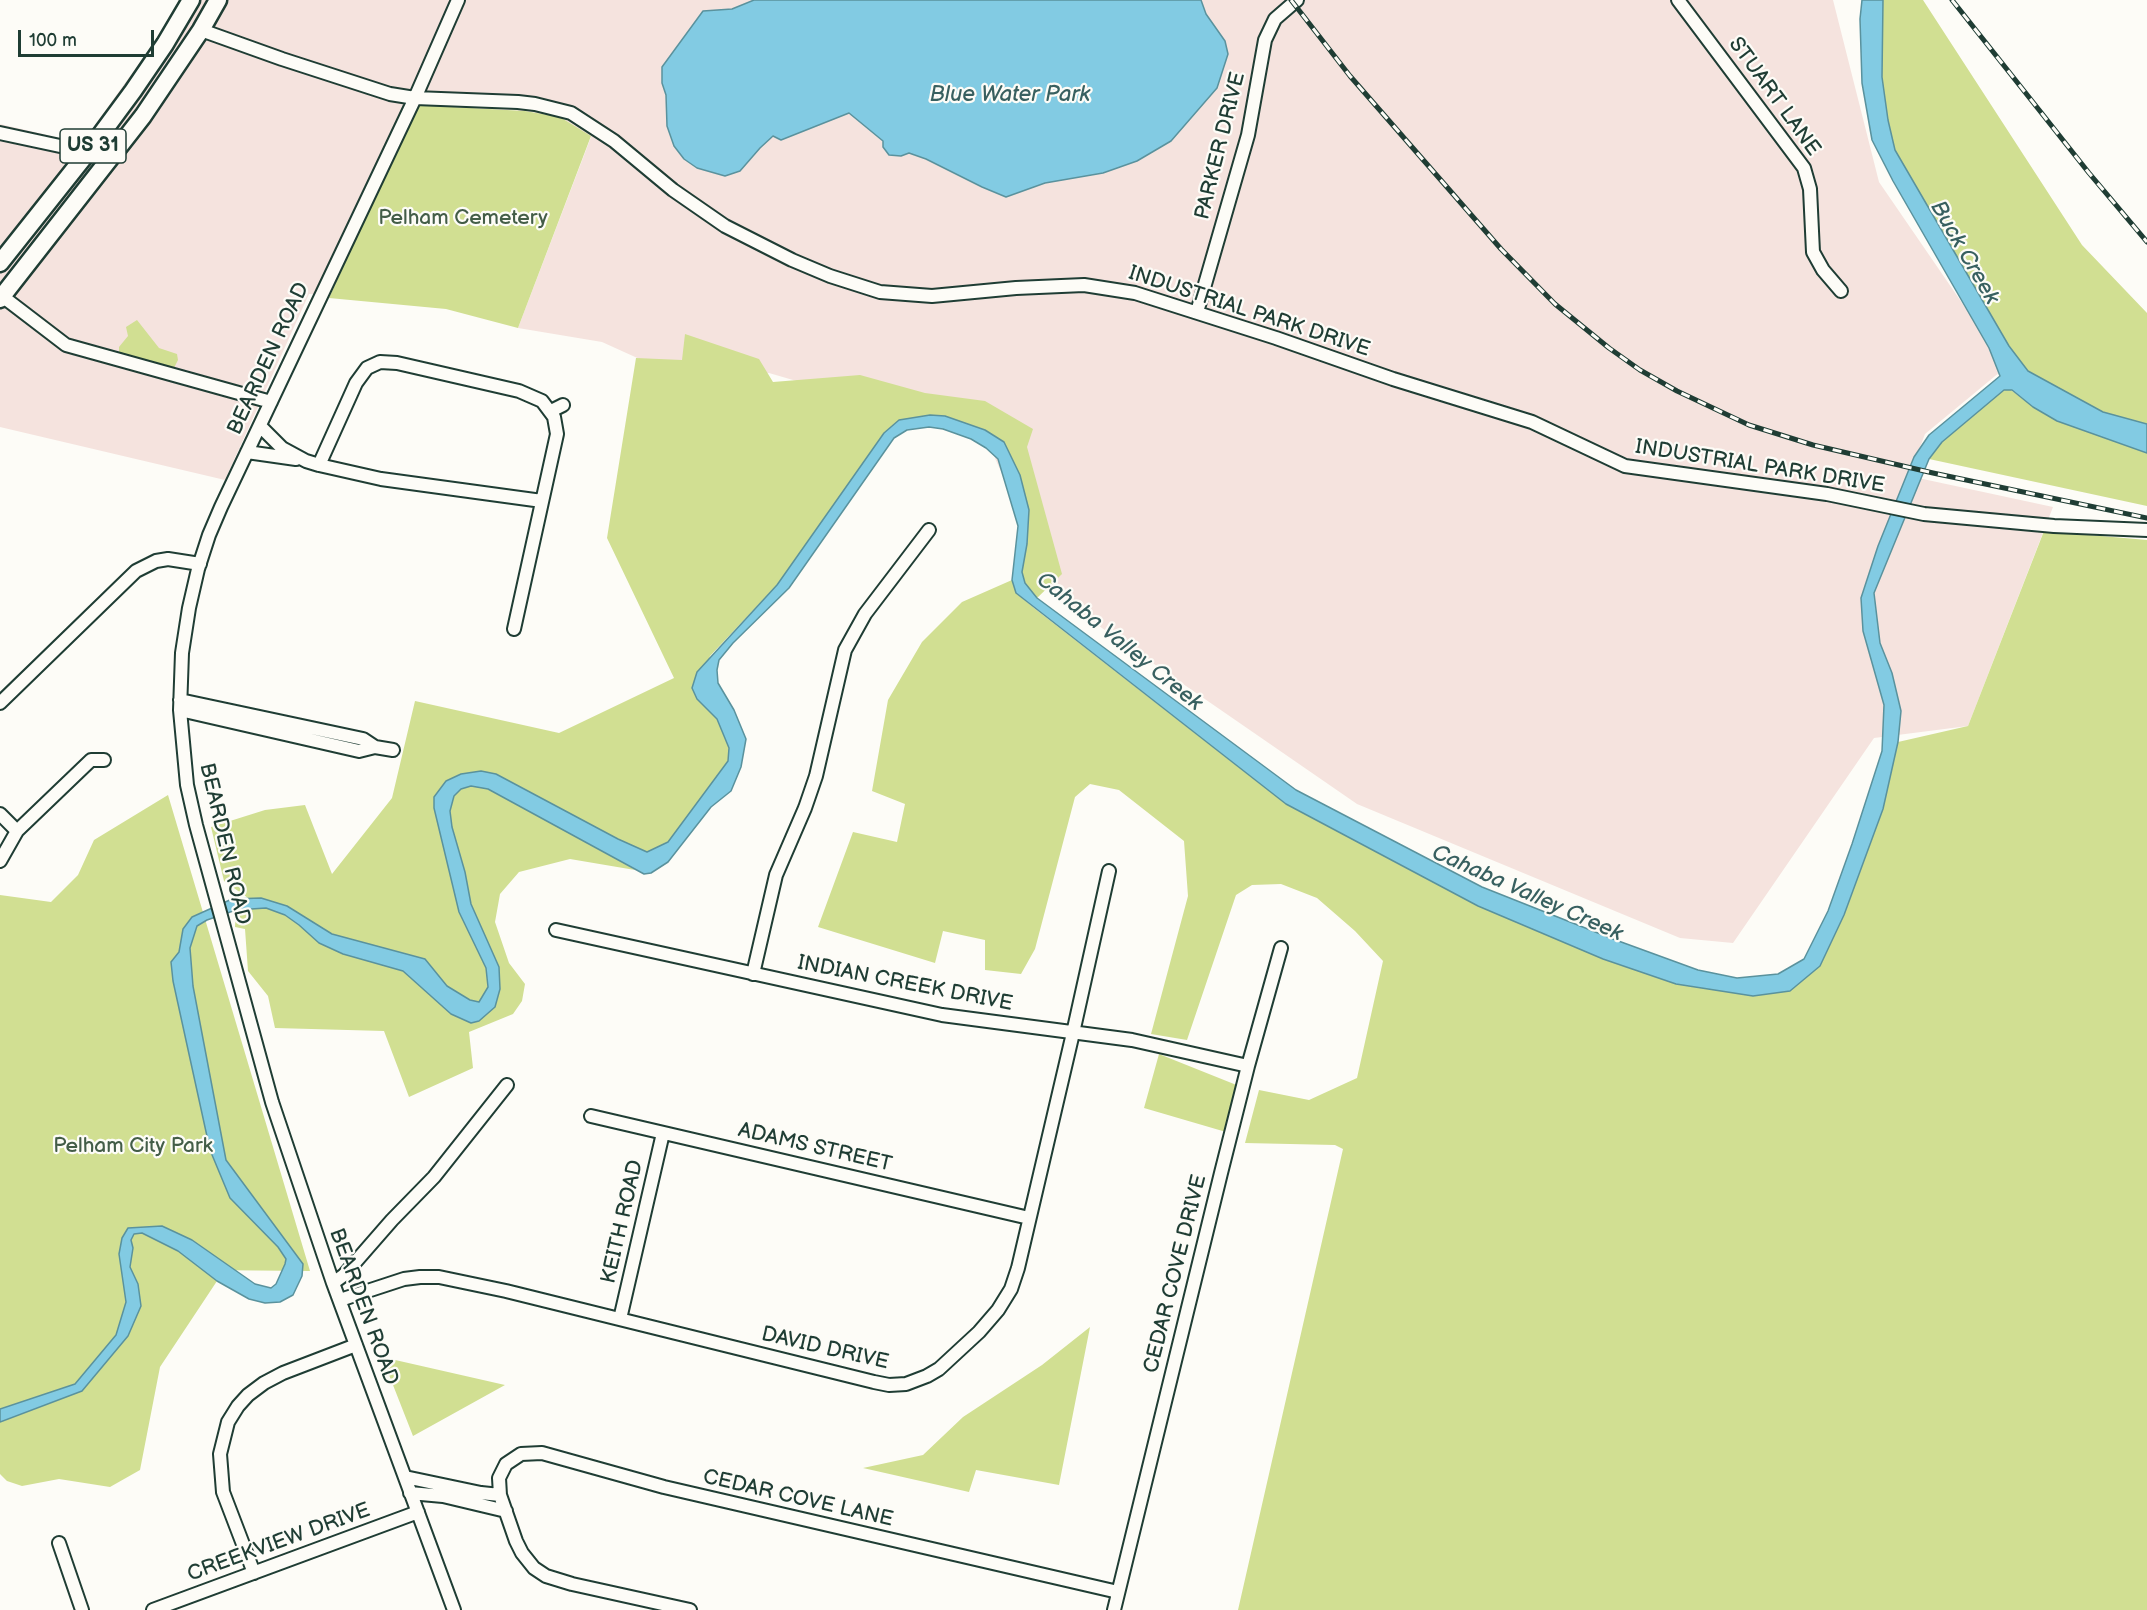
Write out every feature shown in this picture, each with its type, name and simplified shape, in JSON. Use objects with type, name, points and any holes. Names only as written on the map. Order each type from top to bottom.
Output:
[{"type":"main road","name":"US 31","points":[[0,263],[88,152],[148,69],[191,0]]},
{"type":"main road","name":"US 31","points":[[1,298],[107,164],[165,85],[218,0]]},
{"type":"main road","points":[[178,23],[201,30]]},
{"type":"main road","points":[[88,152],[107,164]]},
{"type":"street","name":"BEARDEN ROAD","points":[[454,1610],[333,1283],[272,1102],[187,785],[180,705],[182,653],[189,608],[200,564],[220,507],[415,99],[458,0]]},
{"type":"street","name":"PARKER DRIVE","points":[[1197,312],[1248,132],[1265,40],[1275,19],[1297,0]]},
{"type":"street","name":"STUART LANE","points":[[1678,0],[1804,168],[1810,189],[1813,252],[1823,270],[1841,291]]},
{"type":"street","name":"INDUSTRIAL PARK DRIVE","points":[[201,30],[364,86],[415,99],[518,102],[571,113],[614,141],[673,190],[709,216],[792,260],[864,288],[896,295],[932,296],[1016,288],[1084,285],[1135,292],[1393,379],[1532,422],[1625,466],[1827,494],[1924,514],[2054,526],[2147,530]]},
{"type":"street","points":[[0,133],[88,152]]},
{"type":"street","points":[[1,298],[66,345],[271,402]]},
{"type":"street","points":[[319,465],[356,382],[367,369],[380,362],[397,363],[528,394],[542,401],[551,411],[557,425],[557,434],[514,629]]},
{"type":"street","points":[[551,411],[563,405]]},
{"type":"street","points":[[260,426],[282,448],[306,461]]},
{"type":"street","points":[[247,452],[306,461],[371,477],[543,501]]},
{"type":"street","points":[[753,974],[776,875],[816,776],[845,650],[865,614],[929,530]]},
{"type":"street","points":[[0,702],[136,571],[156,561],[168,559],[200,564]]},
{"type":"street","points":[[180,705],[359,751],[375,747],[393,750]]},
{"type":"street","points":[[0,861],[17,831],[91,760],[104,760]]},
{"type":"street","points":[[0,814],[17,831]]},
{"type":"street","name":"DAVID DRIVE","points":[[340,1300],[404,1279],[420,1276],[439,1277],[507,1291],[874,1382],[899,1384],[915,1382],[939,1369],[979,1332],[998,1310],[1011,1288],[1073,1033],[1109,871]]},
{"type":"street","name":"INDIAN CREEK DRIVE","points":[[556,930],[942,1015],[1132,1040],[1248,1066]]},
{"type":"street","name":"CEDAR COVE DRIVE","points":[[1114,1610],[1248,1066],[1281,948]]},
{"type":"street","points":[[333,1283],[344,1275],[392,1220],[434,1177],[507,1085]]},
{"type":"street","name":"ADAMS STREET","points":[[591,1116],[1029,1218]]},
{"type":"street","name":"KEITH ROAD","points":[[620,1319],[663,1134]]},
{"type":"street","points":[[254,1574],[226,1503],[221,1479],[220,1454],[228,1422],[248,1395],[264,1383],[283,1373],[356,1346]]},
{"type":"street","name":"CEDAR COVE LANE","points":[[500,1495],[499,1478],[502,1469],[510,1460],[526,1452],[542,1453],[664,1487],[1118,1592]]},
{"type":"street","points":[[405,1478],[500,1495],[522,1553],[534,1568],[546,1576],[690,1610]]},
{"type":"street","points":[[410,1492],[443,1496],[506,1511]]},
{"type":"street","name":"CREEKVIEW DRIVE","points":[[153,1610],[418,1512]]},
{"type":"street","points":[[59,1543],[82,1610]]},
{"type":"shaded area","points":[[179,0],[1833,0],[1879,182],[2006,367],[1925,434],[1909,476],[2053,507],[1968,726],[1874,738],[1733,943],[1680,938],[1357,804],[1044,588],[1029,534],[985,436],[769,373],[708,390],[602,342],[518,328],[591,137],[560,117],[525,111],[417,105],[330,295],[309,294],[225,480],[0,427],[0,124],[82,143],[153,44]]},
{"type":"green space","points":[[1883,0],[1923,0],[2082,245],[2147,313],[2147,424],[2103,412],[2028,371],[2009,346],[1895,150],[1882,77]]},
{"type":"green space","name":"Pelham Cemetery","points":[[417,105],[525,111],[560,117],[591,136],[518,328],[446,309],[329,298]]},
{"type":"green space","points":[[137,320],[159,348],[177,354],[178,360],[174,368],[119,354],[119,347],[128,336],[126,327]]},
{"type":"green space","points":[[685,334],[759,359],[773,382],[860,375],[925,393],[985,401],[1033,429],[1027,447],[1062,574],[1037,598],[1025,583],[1022,572],[1027,544],[1029,510],[985,430],[899,420],[884,433],[777,585],[710,656],[697,699],[717,719],[729,748],[728,761],[668,842],[647,852],[496,774],[481,771],[461,774],[434,808],[459,912],[486,968],[488,987],[479,1002],[470,1000],[447,986],[425,959],[332,934],[287,906],[261,898],[248,898],[224,881],[211,827],[265,810],[305,805],[332,874],[392,798],[415,701],[559,733],[674,678],[607,538],[636,358],[682,360]]},
{"type":"green space","points":[[2004,390],[2011,390],[2033,407],[2057,421],[2147,453],[2147,506],[1929,459],[1942,442]]},
{"type":"green space","points":[[2044,531],[2147,540],[2147,1610],[1238,1610],[1343,1149],[1335,1145],[1245,1143],[1259,1090],[1309,1100],[1357,1078],[1383,961],[1355,931],[1317,898],[1281,884],[1252,885],[1236,895],[1187,1040],[1151,1034],[1188,896],[1184,841],[1119,790],[1090,784],[1075,797],[1035,949],[1021,974],[985,970],[985,940],[943,931],[935,963],[818,927],[853,832],[897,842],[905,804],[872,791],[888,700],[922,642],[962,602],[1012,580],[1016,593],[1034,608],[1286,804],[1478,906],[1603,959],[1753,996],[1820,966],[1844,915],[1883,809],[1898,742],[1968,726]]},
{"type":"green space","points":[[471,786],[488,789],[635,870],[570,859],[519,872],[500,894],[495,922],[509,963],[525,984],[522,1001],[513,1014],[469,1032],[473,1068],[409,1097],[384,1031],[275,1028],[268,996],[248,971],[245,929],[235,927],[236,910],[266,908],[285,915],[319,943],[343,954],[403,971],[451,1014],[471,1023],[499,967],[471,904],[465,872],[452,827],[450,811],[454,796],[461,789]]},
{"type":"green space","name":"Pelham City Park","points":[[168,795],[310,1271],[203,1270],[217,1281],[160,1367],[140,1470],[110,1487],[59,1479],[22,1486],[7,1481],[0,1474],[0,895],[51,902],[78,875],[94,840]]},
{"type":"green space","points":[[1159,1054],[1239,1086],[1226,1132],[1144,1108]]},
{"type":"green space","points":[[1090,1327],[1059,1485],[976,1470],[969,1492],[863,1468],[923,1455],[963,1417],[1042,1365]]},
{"type":"green space","points":[[382,1357],[505,1385],[413,1436]]},
{"type":"water","name":"Blue Water Park","points":[[754,0],[1201,0],[1206,14],[1225,41],[1228,54],[1217,88],[1171,141],[1137,161],[1103,173],[1045,183],[1006,197],[926,159],[909,153],[901,156],[889,155],[883,147],[883,141],[849,113],[781,140],[773,136],[740,171],[725,176],[697,168],[684,159],[674,146],[667,126],[662,67],[703,11],[732,9]]},
{"type":"water","points":[[1862,0],[1883,0],[1882,77],[1895,150],[2009,346],[2028,371],[2103,412],[2147,424],[2147,453],[2057,421],[2033,407],[2012,390],[2004,390],[1942,442],[1929,459],[1874,593],[1880,643],[1892,673],[1901,711],[1898,742],[1883,809],[1844,915],[1820,966],[1790,991],[1753,996],[1676,984],[1603,959],[1478,906],[1286,804],[1016,593],[1012,580],[1018,526],[998,459],[971,439],[943,429],[929,427],[907,430],[894,438],[789,588],[733,643],[719,660],[718,683],[734,710],[746,739],[741,767],[731,791],[711,807],[668,862],[651,873],[644,874],[488,789],[471,786],[461,789],[454,796],[450,811],[452,827],[465,872],[471,904],[499,967],[500,989],[495,1007],[479,1021],[471,1023],[451,1014],[403,971],[343,954],[319,943],[285,915],[266,908],[236,910],[197,926],[190,948],[193,986],[226,1160],[303,1264],[302,1276],[293,1295],[280,1302],[265,1303],[249,1299],[217,1281],[178,1251],[142,1233],[134,1234],[131,1240],[133,1248],[130,1267],[138,1284],[141,1306],[128,1336],[82,1391],[0,1422],[0,1409],[75,1384],[116,1335],[126,1302],[119,1254],[122,1238],[128,1228],[162,1226],[192,1240],[255,1284],[271,1288],[276,1284],[285,1264],[286,1259],[278,1247],[230,1198],[210,1150],[173,981],[171,962],[179,952],[183,929],[192,917],[232,899],[261,898],[287,906],[332,934],[425,959],[447,986],[470,1000],[479,1002],[488,987],[486,968],[459,912],[434,808],[434,797],[446,781],[461,774],[481,771],[496,774],[647,852],[668,842],[728,761],[729,748],[717,719],[697,699],[692,688],[697,672],[777,585],[884,433],[899,420],[930,415],[945,416],[985,430],[1004,442],[1020,475],[1029,510],[1027,544],[1022,572],[1025,583],[1037,598],[1296,790],[1482,887],[1698,970],[1737,978],[1778,974],[1804,959],[1828,911],[1882,751],[1884,705],[1863,631],[1861,598],[1878,546],[1914,457],[1929,435],[2000,376],[1989,348],[1872,140],[1862,83],[1860,19]]},
{"type":"railway","points":[[1291,0],[1350,76],[1501,249],[1555,304],[1640,370],[1677,391],[1749,425],[1813,445],[2147,518]]},
{"type":"railway","points":[[1952,0],[2089,173],[2147,242]]},
{"type":"water label","name":"Buck Creek","points":[[1964,253]]},
{"type":"water label","name":"Cahaba Valley Creek","points":[[1119,642]]},
{"type":"water label","name":"Cahaba Valley Creek","points":[[1527,894]]}]
